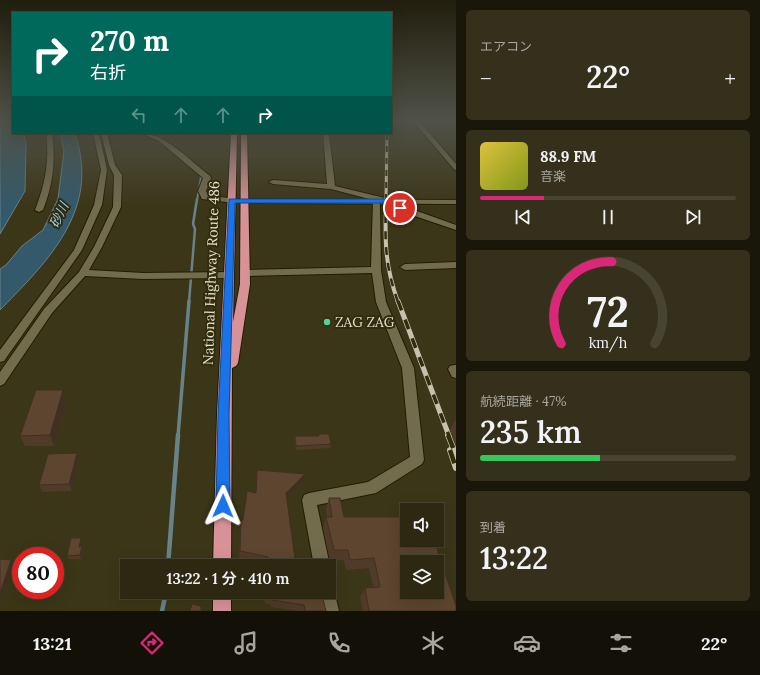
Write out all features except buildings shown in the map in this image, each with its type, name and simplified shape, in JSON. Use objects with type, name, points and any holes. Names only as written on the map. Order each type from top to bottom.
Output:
[{"type":"highway","name":"National Highway Route 486","points":[[222,559],[224,415],[233,150]]},
{"type":"highway","name":"National Highway Route 486","points":[[224,415],[245,273],[244,150]]},
{"type":"highway","points":[[222,599],[222,611]]},
{"type":"street","points":[[38,210],[44,198],[47,186],[50,161],[50,150]]},
{"type":"street","points":[[0,358],[78,250],[98,205],[104,170],[100,150]]},
{"type":"street","points":[[0,381],[48,311],[83,273],[98,247],[117,207],[118,175],[112,165],[108,150]]},
{"type":"street","points":[[173,150],[207,178],[202,191],[205,197],[231,201],[456,202]]},
{"type":"street","points":[[328,150],[331,187]]},
{"type":"street","points":[[440,150],[456,168]]},
{"type":"street","points":[[273,182],[331,187],[381,201],[456,228]]},
{"type":"street","points":[[321,559],[309,500],[371,488],[417,460],[408,368],[381,302],[376,270],[381,201]]},
{"type":"street","points":[[405,267],[456,265]]},
{"type":"street","points":[[245,273],[376,270]]},
{"type":"street","points":[[83,273],[143,276],[230,275]]},
{"type":"street","points":[[328,599],[331,611]]},
{"type":"water","points":[[0,150],[26,150],[25,191],[0,234]]},
{"type":"water","name":"砂川","points":[[64,150],[80,150],[81,160],[81,183],[77,204],[69,224],[45,261],[0,310],[0,269],[6,265],[22,246],[43,230],[58,199]]},
{"type":"waterway","points":[[197,200],[201,177]]},
{"type":"waterway","points":[[189,302],[195,229],[193,224],[197,199]]},
{"type":"waterway","points":[[178,436],[189,301]]},
{"type":"waterway","points":[[169,559],[178,435]]},
{"type":"waterway","points":[[162,611],[165,599]]},
{"type":"railway","points":[[386,200],[387,150]]},
{"type":"railway","points":[[386,199],[386,251],[393,288],[398,302]]},
{"type":"railway","points":[[398,301],[449,436]]},
{"type":"railway","points":[[448,435],[456,455]]},
{"type":"railway","points":[[450,450],[456,468]]},
{"type":"place","name":"ZAG ZAG","points":[[327,322]]},
{"type":"route","points":[[223,506],[224,415],[230,275],[231,201],[386,201],[400,208]]}]
